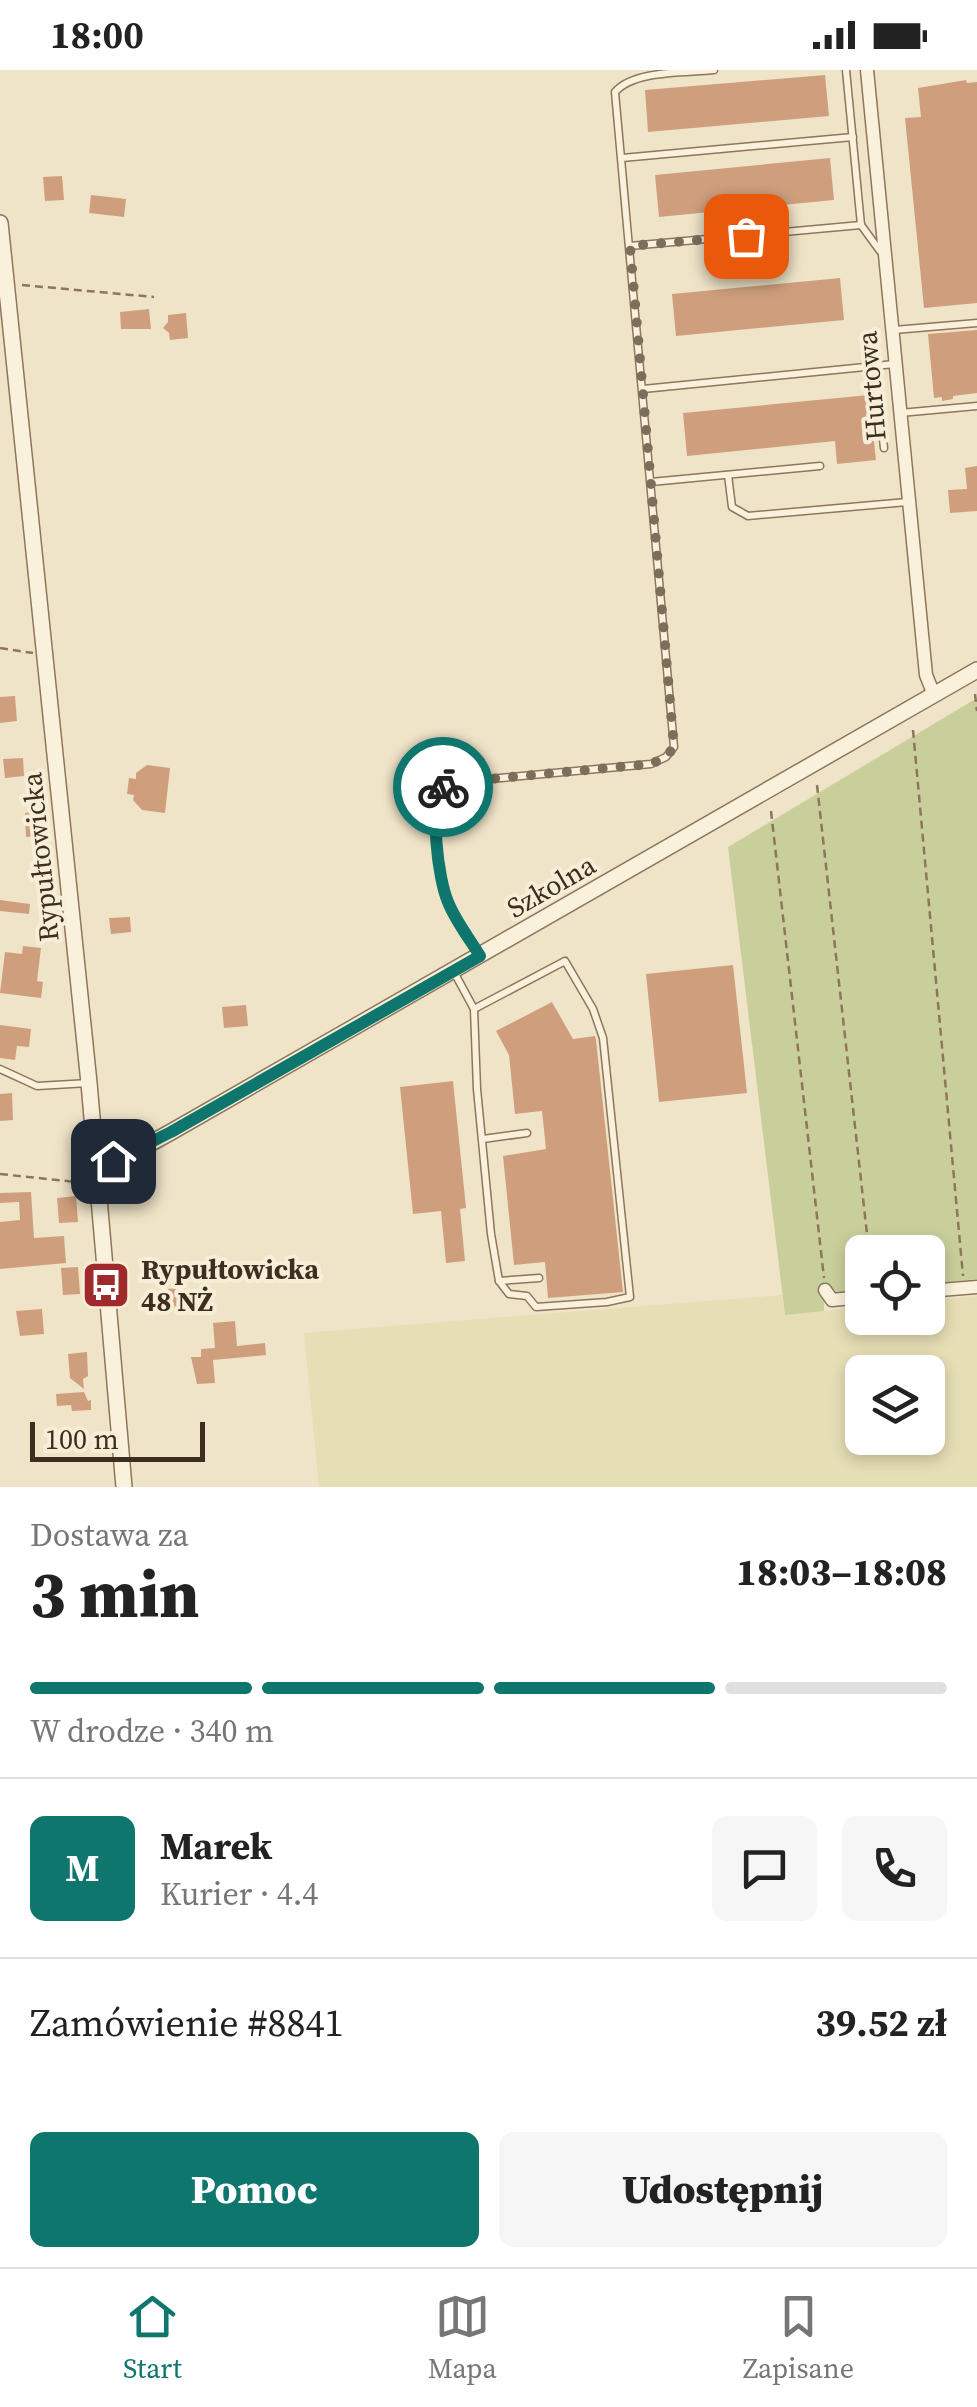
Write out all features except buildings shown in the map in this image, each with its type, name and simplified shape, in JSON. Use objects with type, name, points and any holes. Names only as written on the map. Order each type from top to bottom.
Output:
[{"type":"street","name":"Hurtowa","points":[[867,70],[926,675],[934,695]]},
{"type":"street","name":"Rypułtowicka","points":[[0,222],[89,1083],[124,1487]]},
{"type":"street","name":"Szkolna","points":[[95,1175],[977,670]]},
{"type":"street","points":[[945,1289],[970,1287]]},
{"type":"street","points":[[825,1290],[832,1300],[845,1299]]},
{"type":"lane","points":[[480,956],[448,902],[442,880],[435,807],[447,783],[651,764],[666,757],[674,747],[614,92],[622,82],[636,78],[714,70]]},
{"type":"lane","points":[[846,70],[861,225],[885,260]]},
{"type":"lane","points":[[622,158],[852,137]]},
{"type":"lane","points":[[630,246],[861,225]]},
{"type":"lane","points":[[891,330],[977,322]]},
{"type":"lane","points":[[642,389],[894,364]]},
{"type":"lane","points":[[875,366],[884,448]]},
{"type":"lane","points":[[899,414],[977,406]]},
{"type":"lane","points":[[651,482],[820,466]]},
{"type":"lane","points":[[728,475],[732,507],[748,516],[908,502]]},
{"type":"lane","points":[[454,971],[474,1009],[477,1089],[499,1282],[509,1294],[527,1296],[536,1306],[630,1297],[603,1038],[592,1009],[565,962],[474,1009]]},
{"type":"lane","points":[[0,1068],[37,1086],[89,1083]]},
{"type":"lane","points":[[483,1139],[527,1133]]},
{"type":"lane","points":[[499,1282],[539,1278]]},
{"type":"path","points":[[6,284],[154,297]]},
{"type":"path","points":[[0,648],[42,653]]},
{"type":"path","points":[[975,694],[977,711]]},
{"type":"path","points":[[913,730],[970,1287]]},
{"type":"path","points":[[816,785],[867,1235]]},
{"type":"path","points":[[771,812],[825,1290]]},
{"type":"path","points":[[0,1174],[95,1175]]},
{"type":"shaded area","points":[[782,1295],[785,1315],[845,1309],[845,1335],[945,1335],[945,1299],[977,1296],[977,1487],[319,1487],[304,1333]]},
{"type":"green space","points":[[977,698],[977,1279],[945,1282],[945,1235],[845,1235],[845,1292],[824,1294],[824,1311],[785,1315],[728,847]]},
{"type":"way so far","points":[[443,787],[447,783],[651,764],[666,757],[674,747],[630,246],[746,236]]},
{"type":"place","name":"Rypułtowicka 48 NŻ","points":[[106,1285]]},
{"type":"route","points":[[113,1161],[480,956],[448,902],[442,880],[435,807],[443,787]]}]
